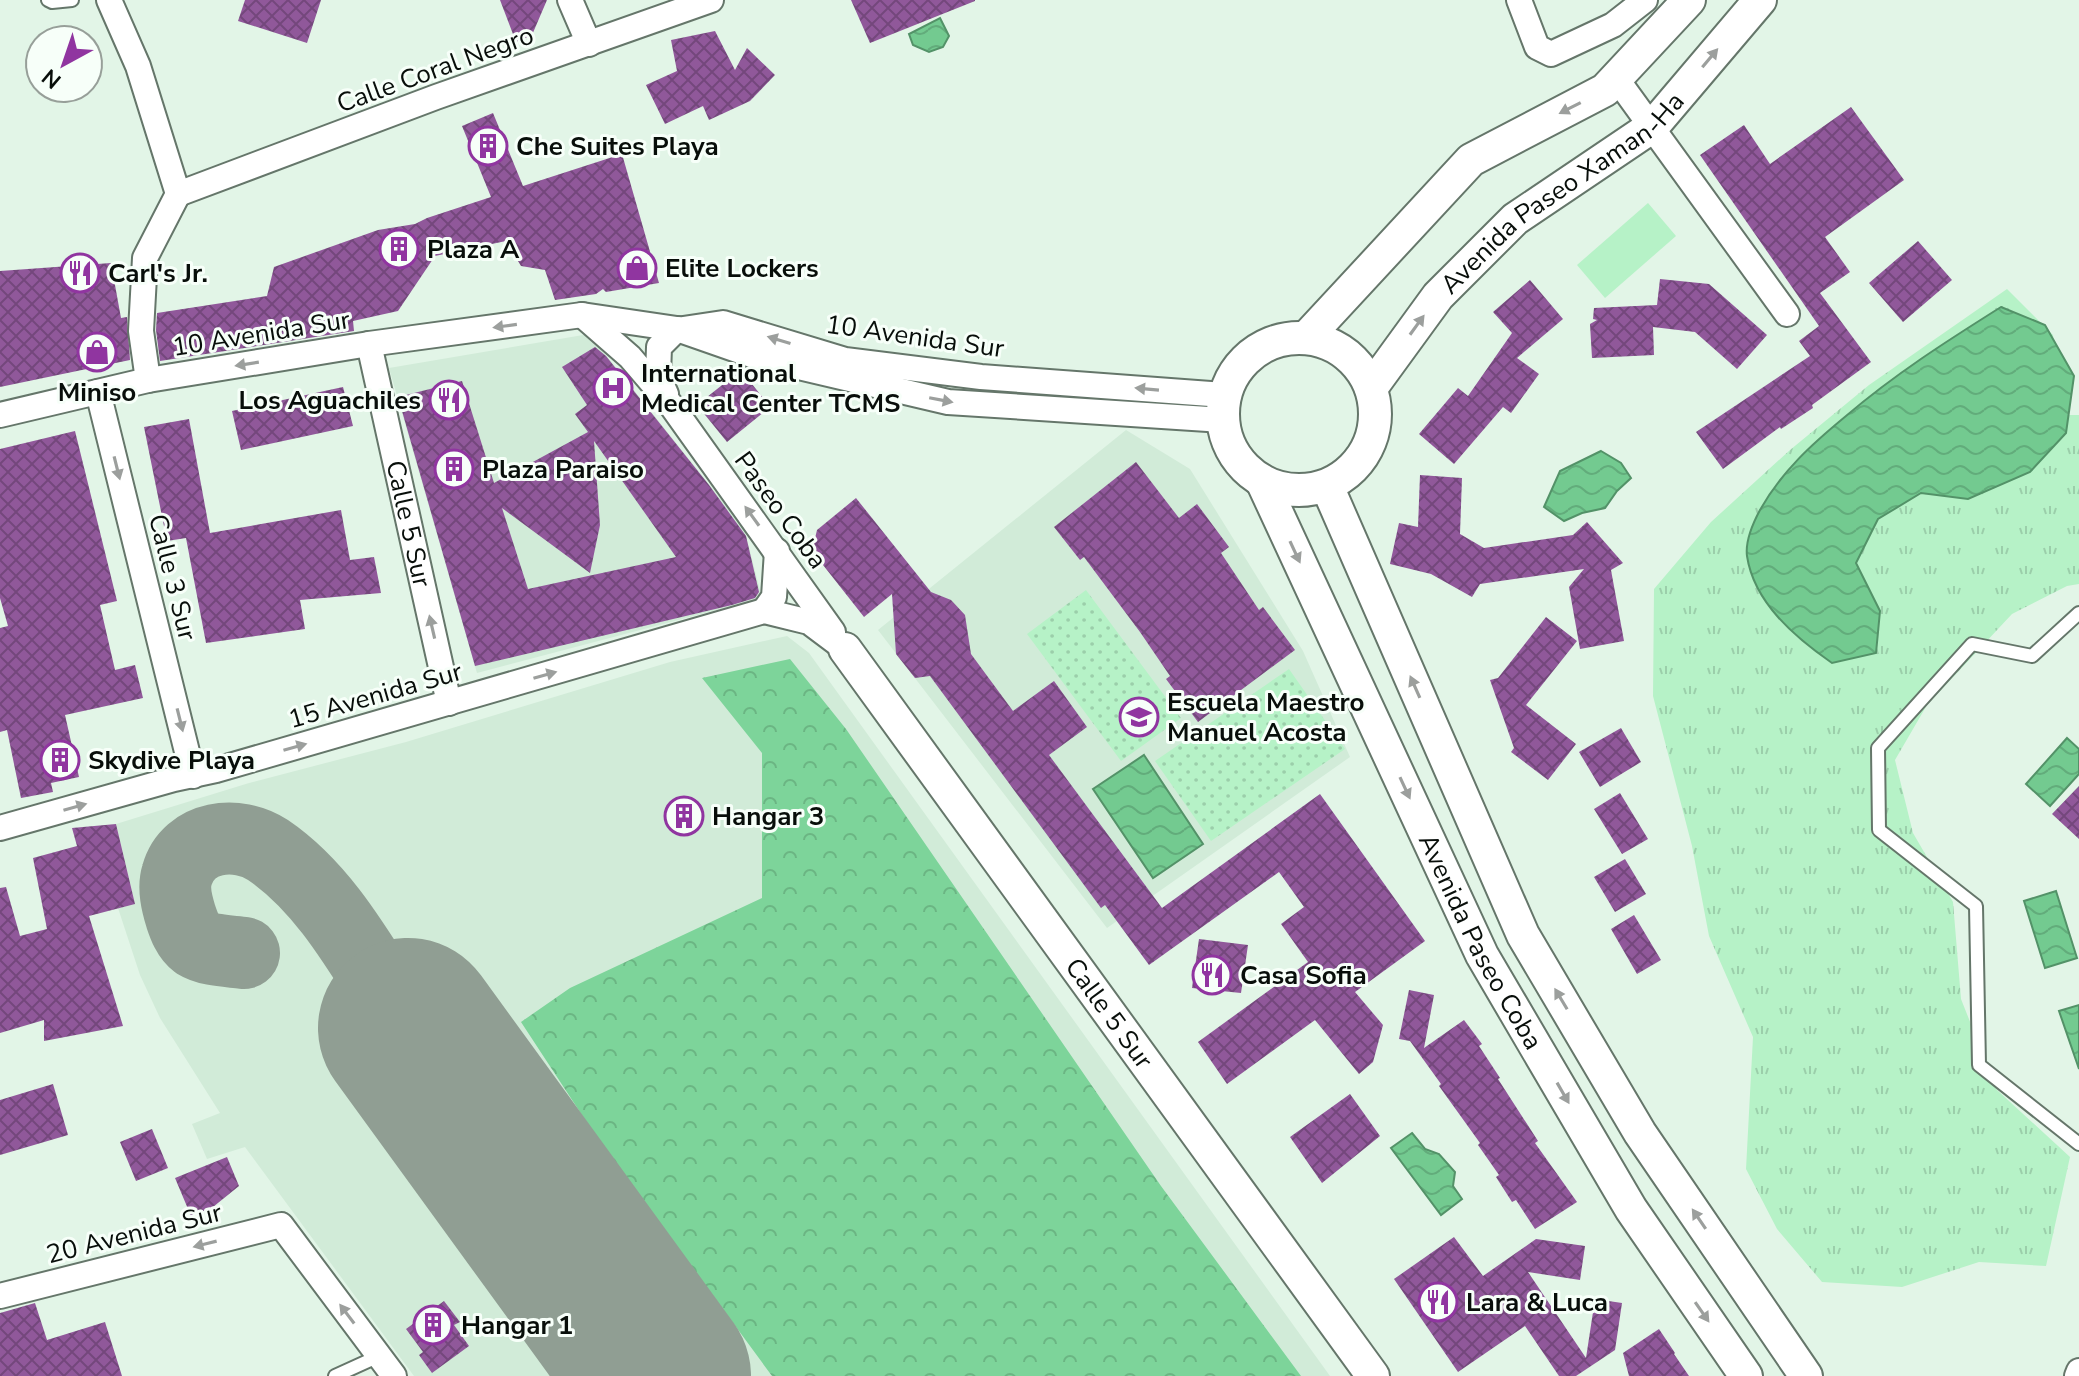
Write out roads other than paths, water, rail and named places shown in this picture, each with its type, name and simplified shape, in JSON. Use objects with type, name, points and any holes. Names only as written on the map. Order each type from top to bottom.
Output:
[{"type":"main road","name":"Avenida Paseo Xaman-Ha","points":[[1306,338],[1471,160],[1605,90],[1689,0]]},
{"type":"main road","name":"Avenida Paseo Xaman-Ha","points":[[1371,388],[1438,296],[1515,219],[1653,126],[1760,0]]},
{"type":"main road","points":[[1306,338],[1327,343],[1346,354],[1361,369],[1371,388],[1375,409],[1374,429],[1367,449],[1343,477],[1327,486],[1305,491],[1283,489],[1262,481],[1242,466],[1229,445],[1224,408],[1233,375],[1246,358],[1264,346],[1284,339],[1306,338]]},
{"type":"main road","name":"Avenida Paseo Coba","points":[[1262,481],[1482,955],[1631,1209],[1746,1376]]},
{"type":"main road","name":"Avenida Paseo Coba","points":[[1327,486],[1523,935],[1640,1133],[1806,1376]]},
{"type":"main road","name":"Calle 5 Sur","points":[[845,649],[1373,1376]]},
{"type":"street","points":[[109,0],[138,66],[178,194],[145,258],[141,331],[148,380]]},
{"type":"street","points":[[570,0],[589,44]]},
{"type":"street","name":"Calle Coral Negro","points":[[178,194],[711,0]]},
{"type":"street","points":[[1519,0],[1537,47],[1551,54],[1613,25],[1645,0]]},
{"type":"street","points":[[1616,78],[1787,314]]},
{"type":"street","name":"10 Avenida Sur","points":[[0,415],[148,380],[369,344],[582,315],[677,329],[723,323],[845,360],[1224,408]]},
{"type":"street","name":"Paseo Coba","points":[[582,315],[630,357],[671,405],[845,649]]},
{"type":"street","name":"Paseo Coba","points":[[671,405],[658,376],[659,347],[677,329]]},
{"type":"street","name":"Calle 5 Sur","points":[[369,344],[449,703]]},
{"type":"street","name":"Calle 3 Sur","points":[[98,392],[193,776]]},
{"type":"street","points":[[777,551],[774,597],[764,611],[809,622],[845,649]]},
{"type":"street","name":"15 Avenida Sur","points":[[0,828],[193,776],[764,611]]},
{"type":"street","name":"20 Avenida Sur","points":[[0,1296],[281,1225],[379,1356]]},
{"type":"street","points":[[379,1356],[394,1376]]},
{"type":"lane","points":[[48,0],[72,0]]},
{"type":"lane","points":[[2079,613],[2032,656],[1972,644],[1878,748],[1879,830],[1976,906],[1979,1065],[2079,1144]]},
{"type":"lane","points":[[335,1376],[379,1356]]},
{"type":"water","points":[[940,18],[949,36],[943,47],[929,52],[913,45],[909,34]]},
{"type":"water","points":[[2001,307],[2045,325],[2074,376],[2066,433],[2030,472],[1968,499],[1921,493],[1878,519],[1856,563],[1880,611],[1876,653],[1832,663],[1791,631],[1758,589],[1747,556],[1748,538],[1755,520],[1788,471],[1833,426],[1902,372]]},
{"type":"water","points":[[1601,451],[1621,463],[1631,478],[1605,508],[1564,521],[1544,507],[1560,471]]},
{"type":"water","points":[[2067,738],[2079,749],[2079,774],[2050,806],[2026,784]]},
{"type":"water","points":[[1144,755],[1203,844],[1153,878],[1093,789]]},
{"type":"water","points":[[2056,891],[2077,958],[2045,968],[2024,901]]},
{"type":"water","points":[[2079,1005],[2079,1069],[2059,1011]]},
{"type":"water","points":[[1412,1133],[1425,1149],[1439,1154],[1455,1172],[1453,1186],[1462,1199],[1441,1215],[1391,1148]]},
{"type":"place","name":"Che Suites Playa","points":[[488,146]]},
{"type":"place","name":"Plaza A","points":[[399,249]]},
{"type":"place","name":"Elite Lockers","points":[[637,268]]},
{"type":"place","name":"Carl's Jr.","points":[[80,273]]},
{"type":"place","name":"Miniso","points":[[97,352]]},
{"type":"place","name":"International Medical Center TCMS","points":[[613,388]]},
{"type":"place","name":"Los Aguachiles","points":[[449,400]]},
{"type":"place","name":"Plaza Paraiso","points":[[454,469]]},
{"type":"place","name":"Escuela Maestro Manuel Acosta","points":[[1139,717]]},
{"type":"place","name":"Skydive Playa","points":[[60,760]]},
{"type":"place","name":"Hangar 3","points":[[684,816]]},
{"type":"place","name":"Casa Sofia","points":[[1212,975]]},
{"type":"place","name":"Lara & Luca","points":[[1438,1302]]},
{"type":"place","name":"Hangar 1","points":[[433,1325]]}]
